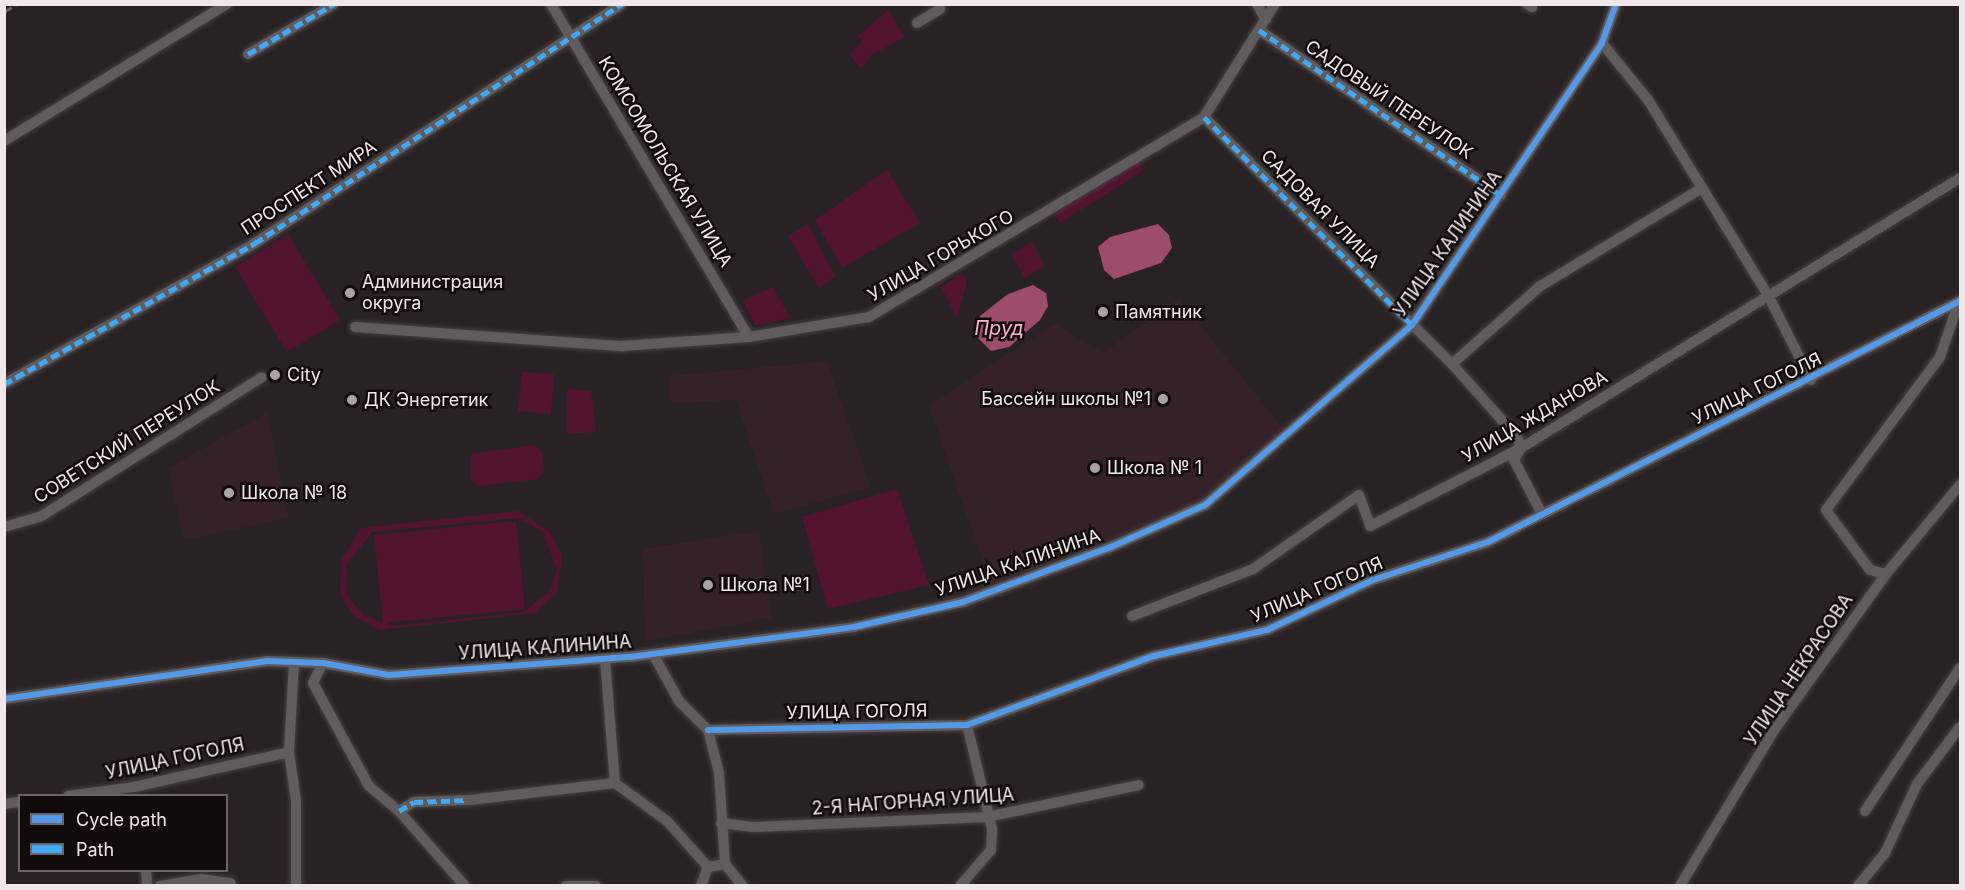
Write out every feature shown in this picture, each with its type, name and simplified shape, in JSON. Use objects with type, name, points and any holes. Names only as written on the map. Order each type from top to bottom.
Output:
[{"type":"street","points":[[4,141],[227,4]]},
{"type":"street","points":[[248,54],[334,4]]},
{"type":"street","name":"КОМСОМОЛЬСКАЯ УЛИЦА","points":[[551,4],[749,337]]},
{"type":"street","name":"ПРОСПЕКТ МИРА","points":[[4,384],[255,243],[622,4]]},
{"type":"street","points":[[1257,4],[1266,20]]},
{"type":"street","name":"УЛИЦА ГОРЬКОГО","points":[[355,327],[622,346],[749,337],[869,317],[1204,117],[1275,4]]},
{"type":"street","name":"УЛИЦА КАЛИНИНА","points":[[4,699],[267,661],[323,663],[389,675],[605,659],[854,627],[963,602],[1111,547],[1205,505],[1412,325],[1602,43],[1616,4]]},
{"type":"street","points":[[917,23],[940,9]]},
{"type":"street","name":"САДОВЫЙ ПЕРЕУЛОК","points":[[1259,30],[1501,195]]},
{"type":"street","points":[[1602,43],[1648,100],[1769,297],[1811,380]]},
{"type":"street","name":"САДОВАЯ УЛИЦА","points":[[1204,117],[1452,364],[1521,448]]},
{"type":"street","name":"УЛИЦА ЖДАНОВА","points":[[1132,616],[1253,569],[1359,495],[1370,526],[1521,448],[1960,178]]},
{"type":"street","points":[[1452,364],[1539,287],[1702,188]]},
{"type":"street","points":[[1886,574],[1870,570],[1826,510],[1940,357],[1959,302]]},
{"type":"street","name":"УЛИЦА ГОГОЛЯ","points":[[708,730],[967,725],[1154,656],[1267,630],[1373,580],[1488,542],[1541,512],[1811,380],[1959,302]]},
{"type":"street","name":"СОВЕТСКИЙ ПЕРЕУЛОК","points":[[4,526],[49,512],[262,377]]},
{"type":"street","points":[[1521,448],[1514,460],[1541,512]]},
{"type":"street","name":"УЛИЦА НЕКРАСОВА","points":[[1680,885],[1774,730],[1886,574],[1960,485]]},
{"type":"street","points":[[653,654],[679,701],[708,730],[719,773],[725,864],[743,885]]},
{"type":"street","points":[[605,659],[615,783]]},
{"type":"street","points":[[294,662],[289,752],[296,801],[296,885]]},
{"type":"street","points":[[323,663],[312,683],[369,786],[399,811],[465,885]]},
{"type":"street","points":[[1865,811],[1960,668]]},
{"type":"street","points":[[960,885],[991,850],[987,818],[967,725]]},
{"type":"street","points":[[1858,885],[1885,853],[1917,784],[1960,727]]},
{"type":"street","name":"УЛИЦА ГОГОЛЯ","points":[[84,794],[134,791],[289,752]]},
{"type":"street","points":[[399,811],[414,802],[527,795],[615,783],[667,821],[708,867]]},
{"type":"street","name":"2-Я НАГОРНАЯ УЛИЦА","points":[[721,823],[755,827],[987,818],[1139,785]]},
{"type":"street","points":[[708,867],[725,864]]},
{"type":"street","points":[[701,885],[708,867]]},
{"type":"street","points":[[160,885],[201,879],[231,883]]},
{"type":"street","points":[[566,885],[596,885]]},
{"type":"shaded area","points":[[888,10],[905,37],[871,55],[861,69],[849,54],[862,42],[858,36]]},
{"type":"shaded area","points":[[1137,161],[1144,170],[1060,223],[1054,214]]},
{"type":"shaded area","points":[[887,170],[920,223],[842,268],[815,220]]},
{"type":"shaded area","points":[[808,224],[835,276],[819,288],[788,236]]},
{"type":"shaded area","points":[[288,234],[340,320],[287,352],[235,267]]},
{"type":"shaded area","points":[[1032,241],[1044,265],[1025,279],[1012,255]]},
{"type":"shaded area","points":[[962,273],[967,283],[957,318],[941,287]]},
{"type":"shaded area","points":[[773,287],[790,318],[755,326],[743,300]]},
{"type":"shaded area","name":"Школа № 1","points":[[1179,299],[1284,430],[1193,507],[991,585],[929,406],[1054,324],[1103,353]]},
{"type":"shaded area","points":[[827,361],[871,487],[774,514],[736,400],[671,403],[668,376]]},
{"type":"shaded area","points":[[522,372],[554,374],[551,414],[518,411]]},
{"type":"shaded area","points":[[567,389],[591,391],[596,432],[567,434]]},
{"type":"shaded area","name":"Школа № 18","points":[[267,413],[289,518],[184,540],[168,468]]},
{"type":"shaded area","points":[[534,445],[543,453],[544,472],[538,479],[478,486],[471,479],[471,454]]},
{"type":"shaded area","points":[[897,489],[929,585],[828,609],[802,517]]},
{"type":"shaded area","points":[[518,511],[549,531],[562,556],[557,592],[535,613],[380,630],[354,616],[340,595],[341,561],[361,528]],"holes":[[[518,518],[543,532],[557,570],[549,592],[523,612],[395,626],[363,615],[348,597],[346,565],[372,532]]]},
{"type":"shaded area","points":[[516,521],[525,609],[383,623],[374,535]]},
{"type":"shaded area","name":"Школа №1","points":[[759,531],[771,618],[645,641],[643,549]]},
{"type":"water","points":[[1158,224],[1169,235],[1172,248],[1161,263],[1114,279],[1104,270],[1098,247],[1110,237]]},
{"type":"water","name":"Пруд","points":[[1033,285],[1046,293],[1048,306],[1040,320],[1009,347],[991,351],[974,334],[980,316],[1008,294]]},
{"type":"railway","points":[[4,12],[17,4]]},
{"type":"marked path","points":[[248,54],[334,4]]},
{"type":"marked path","points":[[4,384],[255,243],[622,4]]},
{"type":"marked path","points":[[1259,30],[1501,195]]},
{"type":"marked path","points":[[1204,117],[1412,325]]},
{"type":"marked path","points":[[399,811],[414,802],[468,800]]},
{"type":"cycle path","points":[[4,699],[267,661],[323,663],[389,675],[630,657],[854,627],[963,602],[1111,547],[1205,505],[1412,325],[1602,43],[1616,4]]},
{"type":"cycle path","points":[[708,730],[967,725],[1154,656],[1267,630],[1373,580],[1488,542],[1960,301]]},
{"type":"place","name":"Администрация округа","points":[[350,293]]},
{"type":"place","name":"Памятник","points":[[1103,312]]},
{"type":"place","name":"City","points":[[275,375]]},
{"type":"place","name":"Бассейн школы №1","points":[[1163,399]]},
{"type":"place","name":"ДК Энергетик","points":[[352,400]]},
{"type":"place","name":"Школа № 1","points":[[1095,468]]},
{"type":"place","name":"Школа № 18","points":[[229,493]]},
{"type":"place","name":"Школа №1","points":[[708,585]]}]
